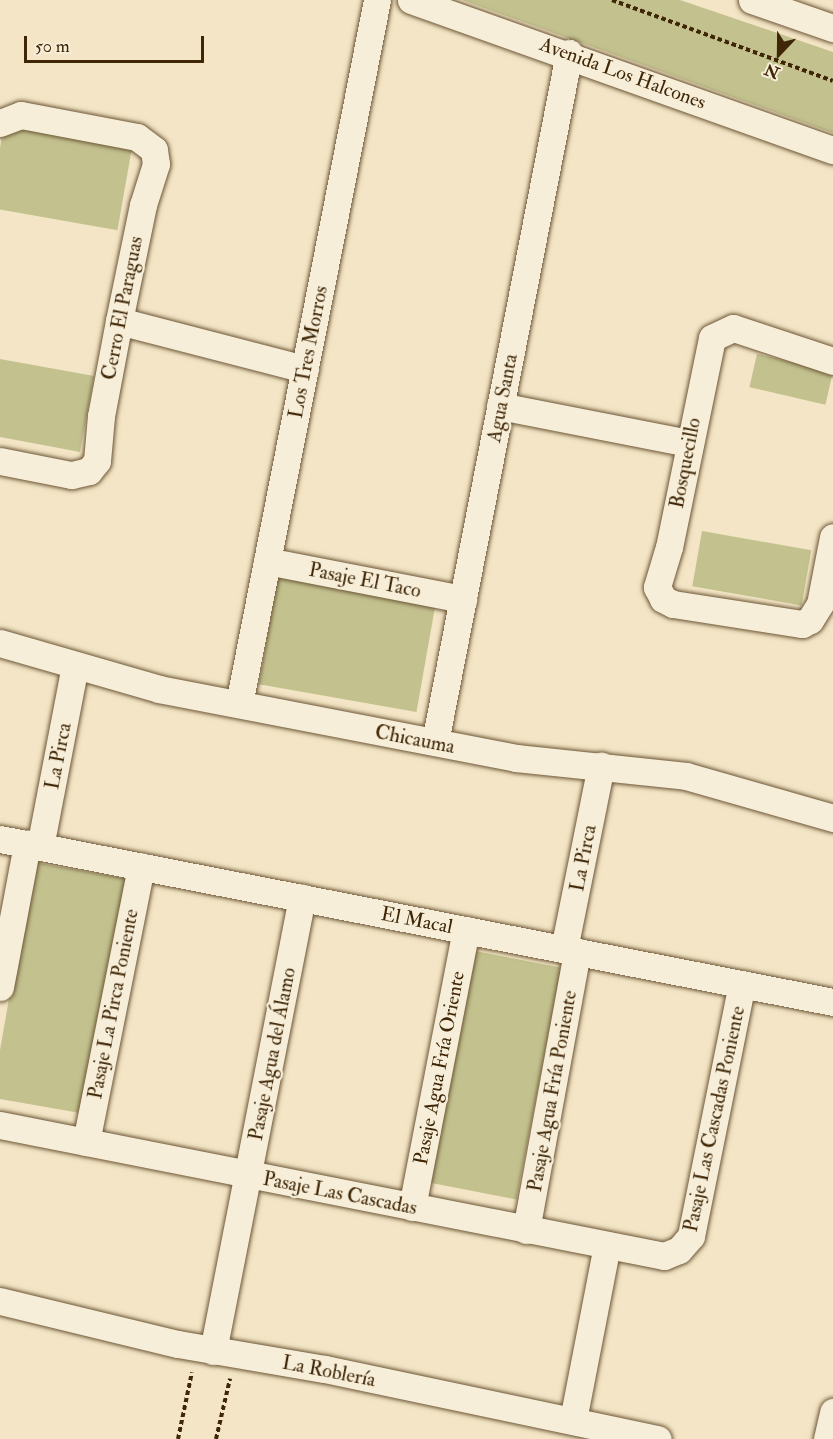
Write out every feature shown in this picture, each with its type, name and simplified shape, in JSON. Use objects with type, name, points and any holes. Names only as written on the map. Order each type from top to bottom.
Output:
[{"type":"street","name":"Los Tres Morros","points":[[239,704],[377,0]]},
{"type":"street","name":"Avenida Los Halcones","points":[[411,0],[569,53],[833,150]]},
{"type":"street","points":[[752,0],[804,9],[833,28]]},
{"type":"street","name":"Agua Santa","points":[[435,742],[569,53]]},
{"type":"street","name":"Cerro El Paraguas","points":[[0,461],[71,475],[88,471],[100,454],[101,416],[119,321],[143,205],[156,164],[150,144],[128,134],[21,115],[3,121]]},
{"type":"street","points":[[119,321],[305,369]]},
{"type":"street","name":"Bosquecillo","points":[[833,361],[741,330],[712,343],[689,443],[669,547],[657,580],[660,595],[673,604],[793,625],[810,620],[820,604],[833,537]]},
{"type":"street","points":[[500,406],[689,443]]},
{"type":"street","name":"Pasaje El Taco","points":[[267,561],[463,599]]},
{"type":"street","name":"Chicauma","points":[[0,643],[159,688],[516,758],[601,766],[713,782],[833,818]]},
{"type":"street","name":"La Pirca","points":[[0,987],[75,665]]},
{"type":"street","name":"La Pirca","points":[[571,950],[601,766]]},
{"type":"street","name":"El Macal","points":[[0,839],[833,1002]]},
{"type":"street","name":"Pasaje La Pirca Poniente","points":[[86,1142],[141,866]]},
{"type":"street","name":"Pasaje Agua del Álamo","points":[[215,1351],[302,898]]},
{"type":"street","name":"Pasaje Agua Fría Oriente","points":[[412,1207],[466,930]]},
{"type":"street","name":"Pasaje Agua Fría Poniente","points":[[526,1230],[571,950]]},
{"type":"street","name":"Pasaje Las Cascadas Poniente","points":[[679,1250],[693,1227],[742,984]]},
{"type":"street","name":"Pasaje Las Cascadas","points":[[0,1125],[656,1255],[679,1250]]},
{"type":"street","points":[[573,1420],[607,1245]]},
{"type":"street","name":"La Roblería","points":[[0,1301],[215,1351],[573,1420],[658,1439]]},
{"type":"street","points":[[827,1439],[833,1412]]},
{"type":"path","points":[[612,0],[833,81]]},
{"type":"path","points":[[178,1439],[215,1351]]},
{"type":"path","points":[[215,1351],[216,1439]]},
{"type":"shaded area","points":[[462,0],[680,0],[833,52],[833,133]]},
{"type":"shaded area","points":[[4,125],[132,148],[117,230],[0,210],[0,148]]},
{"type":"shaded area","points":[[757,354],[833,372],[825,405],[749,387]]},
{"type":"shaded area","points":[[0,359],[94,376],[80,452],[0,437]]},
{"type":"shaded area","points":[[702,531],[811,550],[802,605],[692,586]]},
{"type":"shaded area","points":[[278,576],[436,604],[416,712],[259,684]]},
{"type":"shaded area","points":[[33,862],[127,879],[80,1113],[0,1099],[0,1050]]},
{"type":"shaded area","points":[[470,950],[561,968],[516,1199],[425,1182]]}]
